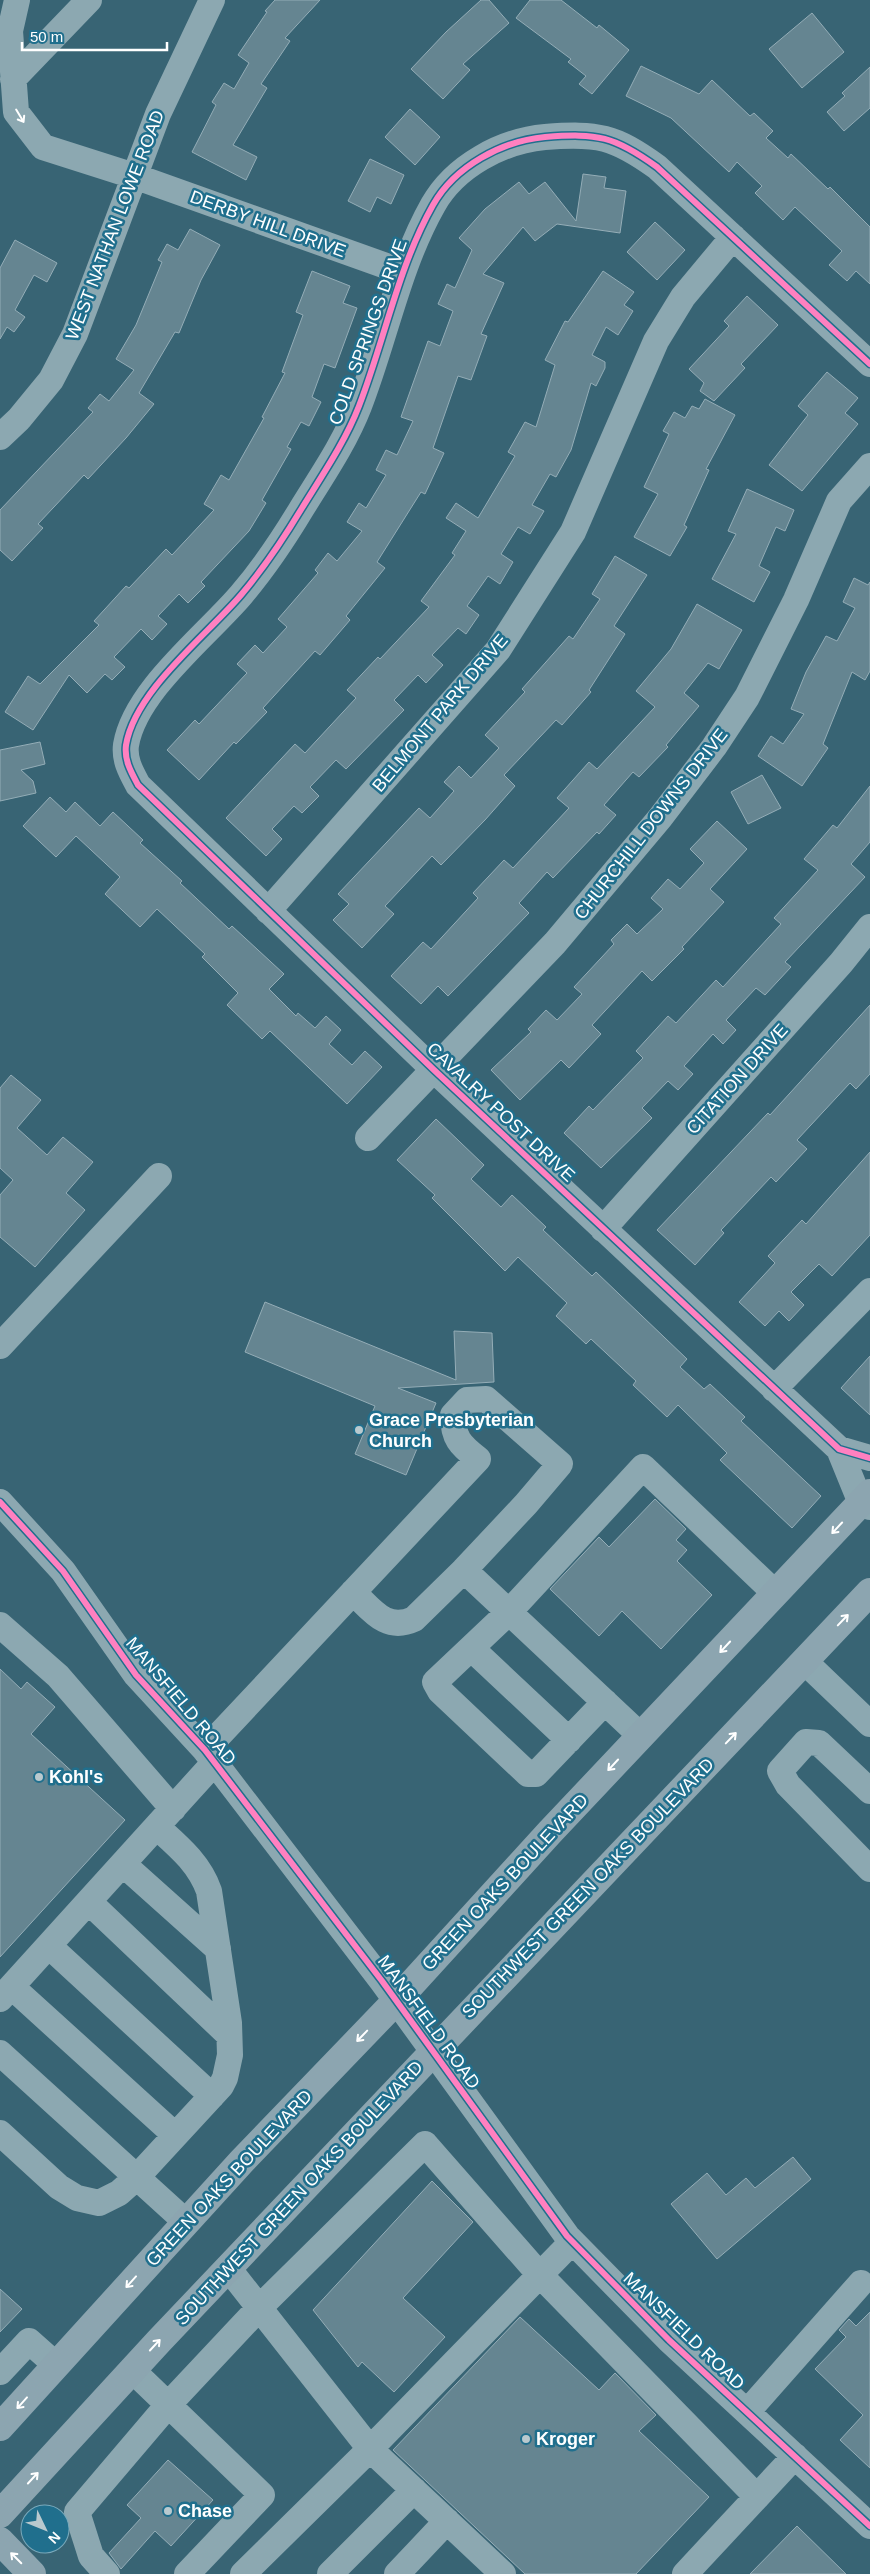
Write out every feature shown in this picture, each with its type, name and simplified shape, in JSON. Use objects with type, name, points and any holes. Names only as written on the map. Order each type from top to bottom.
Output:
[{"type":"main road","name":"GREEN OAKS BOULEVARD","points":[[0,2427],[242,2161],[396,2002],[501,1885],[640,1736],[775,1594],[867,1501]]},
{"type":"main road","name":"SOUTHWEST GREEN OAKS BOULEVARD","points":[[0,2514],[228,2268],[870,1592]]},
{"type":"main road","points":[[0,2541],[32,2574]]},
{"type":"street","name":"DERBY HILL DRIVE","points":[[17,0],[10,31],[16,112],[43,147],[134,176],[403,272]]},
{"type":"street","points":[[13,79],[90,0]]},
{"type":"street","name":"WEST NATHAN LOWE ROAD","points":[[0,436],[19,419],[51,380],[75,334],[158,114],[212,0]]},
{"type":"street","name":"COLD SPRINGS DRIVE","points":[[128,766],[126,747],[133,722],[146,698],[240,596],[276,550],[346,436],[359,406],[403,272],[434,203],[455,178],[480,158],[502,146],[530,138],[583,134],[610,138],[632,149],[657,167],[870,364]]},
{"type":"street","name":"BELMONT PARK DRIVE","points":[[268,911],[498,650],[572,532],[656,341],[684,298],[734,237]]},
{"type":"street","name":"CHURCHILL DOWNS DRIVE","points":[[368,1138],[555,943],[660,818],[714,747],[747,697],[796,600],[839,501],[870,466]]},
{"type":"street","name":"CAVALRY POST DRIVE","points":[[128,766],[138,785],[268,911],[434,1070],[839,1449],[867,1501]]},
{"type":"street","name":"CITATION DRIVE","points":[[603,1229],[841,963],[870,927]]},
{"type":"street","points":[[0,1346],[159,1176]]},
{"type":"street","points":[[774,1389],[870,1291]]},
{"type":"street","points":[[175,2135],[6,1993],[165,1818],[210,1757],[353,1592],[478,1459],[453,1434],[453,1415],[467,1400],[486,1399],[560,1464],[526,1504],[464,1570],[414,1619],[405,1623],[394,1624],[383,1619],[353,1592]]},
{"type":"street","name":"CAVALRY POST DRIVE","points":[[839,1449],[870,1458]]},
{"type":"street","points":[[605,1702],[536,1774],[528,1774],[440,1691],[436,1682],[509,1612],[643,1467],[775,1594]]},
{"type":"street","name":"MANSFIELD ROAD","points":[[1,1505],[63,1571],[136,1675],[210,1757],[396,2002],[572,2242],[669,2340],[870,2526]]},
{"type":"street","points":[[464,1570],[640,1736]]},
{"type":"street","points":[[0,1625],[58,1676],[165,1818],[185,1852],[203,1874],[209,1891],[218,1949],[230,2055],[225,2078],[212,2096],[137,2177],[108,2200],[90,2203],[59,2187],[2,2138]]},
{"type":"street","points":[[471,1648],[569,1740]]},
{"type":"street","points":[[804,1661],[870,1724]]},
{"type":"street","points":[[870,1791],[819,1743],[806,1742],[780,1771],[788,1785],[870,1869]]},
{"type":"street","points":[[123,1864],[218,1949]]},
{"type":"street","points":[[89,1902],[229,2035]]},
{"type":"street","points":[[49,1946],[212,2096]]},
{"type":"street","points":[[0,2053],[186,2222]]},
{"type":"street","points":[[107,2574],[90,2556],[77,2512],[168,2405],[260,2307],[425,2144],[539,2274],[757,2497]]},
{"type":"street","points":[[243,2574],[370,2448],[572,2242]]},
{"type":"street","points":[[228,2268],[370,2448],[447,2522],[487,2569]]},
{"type":"street","points":[[747,2412],[861,2283]]},
{"type":"street","points":[[0,2372],[30,2341],[56,2365]]},
{"type":"street","points":[[132,2370],[262,2495],[188,2574]]},
{"type":"street","points":[[685,2574],[795,2456]]},
{"type":"street","points":[[330,2574],[414,2490]]},
{"type":"street","points":[[397,2574],[447,2522]]},
{"type":"building","points":[[275,0],[320,0],[285,38],[290,41],[261,84],[267,88],[233,145],[257,157],[246,180],[192,152],[216,105],[212,102],[224,83],[234,89],[249,63],[238,55],[267,12],[265,11]]},
{"type":"building","points":[[481,0],[489,0],[509,23],[463,64],[470,70],[443,99],[411,69],[446,32]]},
{"type":"building","points":[[530,0],[561,0],[597,28],[599,25],[629,50],[592,94],[579,84],[586,76],[568,62],[571,59],[516,18]]},
{"type":"building","points":[[812,13],[844,52],[802,88],[769,49]]},
{"type":"building","points":[[641,66],[699,94],[712,80],[750,116],[754,113],[773,131],[766,138],[788,158],[791,154],[828,189],[830,187],[870,227],[870,284],[856,271],[847,281],[829,265],[842,251],[795,207],[783,220],[755,193],[762,186],[737,162],[729,172],[671,118],[626,96]]},
{"type":"building","points":[[870,67],[870,108],[844,131],[827,112],[845,96],[842,93]]},
{"type":"building","points":[[410,109],[440,137],[415,165],[385,137]]},
{"type":"building","points":[[370,159],[404,175],[391,204],[377,197],[370,212],[348,201]]},
{"type":"building","points":[[583,174],[606,177],[604,188],[626,191],[620,233],[557,224],[535,241],[523,227],[483,274],[504,283],[481,334],[487,336],[471,380],[458,376],[433,448],[444,453],[425,494],[421,492],[377,562],[385,568],[346,616],[350,620],[320,655],[315,651],[263,708],[267,712],[236,744],[234,742],[199,780],[167,750],[195,720],[199,724],[247,673],[237,664],[255,645],[263,653],[287,627],[278,619],[318,573],[315,570],[328,553],[337,561],[362,531],[347,522],[359,503],[366,508],[386,475],[376,470],[386,450],[397,455],[413,421],[401,417],[428,341],[440,346],[453,311],[438,304],[447,284],[455,288],[472,250],[459,238],[485,209],[519,182],[529,194],[545,182],[576,221]]},
{"type":"building","points":[[655,222],[685,250],[657,280],[627,252]]},
{"type":"building","points":[[190,229],[220,245],[201,280],[179,333],[175,332],[139,393],[154,404],[88,479],[84,475],[38,524],[43,528],[12,561],[0,550],[0,510],[93,412],[88,408],[100,394],[109,401],[134,370],[116,359],[136,325],[162,262],[158,260],[167,244],[178,250]]},
{"type":"building","points":[[15,240],[57,263],[47,282],[34,275],[15,310],[25,317],[14,332],[7,327],[0,339],[0,268]]},
{"type":"building","points":[[312,271],[350,286],[343,303],[357,308],[335,368],[324,364],[312,397],[321,402],[309,426],[301,422],[287,447],[291,449],[262,500],[266,503],[249,531],[201,582],[205,586],[188,603],[179,594],[158,616],[167,624],[152,640],[141,629],[114,657],[125,667],[112,680],[105,674],[87,693],[69,675],[33,730],[5,712],[28,676],[40,684],[99,625],[94,621],[126,586],[129,588],[166,549],[172,555],[214,510],[204,504],[221,475],[229,480],[264,418],[262,417],[285,373],[282,372],[303,315],[296,312]]},
{"type":"building","points":[[603,271],[634,292],[624,305],[633,311],[618,335],[606,327],[592,355],[605,362],[605,368],[596,386],[591,383],[571,450],[556,477],[550,474],[532,505],[544,511],[530,534],[518,527],[501,554],[513,562],[500,584],[488,576],[467,606],[479,615],[466,634],[458,628],[432,655],[443,665],[426,683],[418,675],[394,700],[404,710],[346,769],[336,760],[310,787],[319,796],[302,813],[294,806],[272,829],[282,839],[266,856],[226,818],[295,744],[305,753],[356,698],[347,690],[378,657],[380,659],[429,607],[421,601],[455,555],[452,553],[466,531],[446,518],[456,503],[478,518],[515,456],[508,452],[525,422],[536,427],[555,365],[545,360],[565,321],[568,322]]},
{"type":"building","points":[[747,296],[778,325],[741,364],[745,368],[714,401],[700,391],[704,383],[689,369],[729,326],[724,321]]},
{"type":"building","points":[[827,372],[858,398],[845,413],[858,424],[802,491],[769,465],[808,415],[798,406]]},
{"type":"building","points":[[705,399],[735,415],[706,469],[709,470],[684,525],[687,527],[670,556],[634,537],[658,494],[644,487],[669,434],[663,431],[674,412],[685,418],[692,406],[699,409]]},
{"type":"building","points":[[747,489],[794,510],[785,531],[776,527],[759,566],[770,572],[754,602],[712,579],[736,534],[728,531]]},
{"type":"building","points":[[615,556],[647,575],[614,626],[625,634],[589,690],[591,692],[562,725],[556,720],[504,775],[515,786],[485,820],[441,865],[432,856],[385,906],[394,914],[362,948],[333,920],[349,904],[338,894],[419,808],[430,818],[454,791],[444,782],[459,766],[471,778],[499,748],[485,735],[525,692],[522,689],[569,636],[573,639],[600,599],[592,594]]},
{"type":"building","points":[[854,578],[868,585],[870,582],[870,671],[865,680],[852,672],[823,744],[828,748],[802,786],[758,756],[771,736],[783,744],[804,714],[791,709],[806,672],[826,636],[837,641],[855,608],[843,602]]},
{"type":"building","points":[[697,604],[742,630],[719,669],[708,663],[684,693],[699,706],[666,745],[668,747],[639,777],[633,772],[604,805],[616,815],[599,834],[597,832],[553,878],[547,872],[519,903],[529,913],[448,996],[438,986],[421,1004],[391,976],[423,942],[431,949],[478,898],[473,893],[504,860],[513,868],[569,808],[557,798],[589,762],[597,769],[655,707],[636,691],[671,649]]},
{"type":"building","points":[[40,742],[45,764],[21,770],[33,781],[36,793],[0,801],[0,750]]},
{"type":"building","points":[[762,775],[781,808],[748,824],[731,792]]},
{"type":"building","points":[[870,786],[870,842],[851,864],[865,877],[785,962],[791,967],[765,995],[756,988],[726,1020],[736,1030],[723,1044],[713,1034],[684,1066],[693,1074],[678,1090],[668,1081],[642,1108],[652,1118],[601,1168],[564,1133],[589,1106],[593,1110],[643,1058],[636,1051],[668,1016],[676,1023],[716,980],[723,987],[781,924],[774,918],[818,870],[804,859],[833,825],[837,828]]},
{"type":"building","points":[[50,797],[66,812],[75,802],[100,826],[113,812],[143,840],[140,843],[182,881],[180,883],[229,929],[232,926],[284,974],[269,989],[296,1016],[298,1013],[315,1028],[326,1016],[341,1030],[329,1044],[352,1065],[365,1051],[382,1067],[347,1104],[270,1031],[262,1039],[227,1005],[238,993],[202,957],[205,954],[157,909],[140,927],[105,894],[120,877],[76,836],[56,857],[23,826]]},
{"type":"building","points":[[717,821],[747,849],[710,889],[724,902],[682,947],[684,949],[652,981],[642,971],[592,1025],[601,1034],[569,1068],[561,1060],[520,1100],[491,1070],[531,1032],[528,1029],[546,1010],[557,1020],[582,994],[574,987],[614,944],[611,940],[627,924],[637,934],[663,909],[651,898],[668,879],[680,889],[704,863],[690,849]]},
{"type":"building","points":[[870,1005],[870,1074],[856,1089],[850,1083],[797,1140],[807,1149],[776,1182],[771,1177],[721,1230],[724,1233],[695,1265],[657,1230],[768,1113],[770,1115]]},
{"type":"building","points":[[11,1075],[41,1100],[17,1128],[47,1155],[63,1137],[93,1162],[66,1193],[85,1210],[35,1267],[0,1237],[0,1195],[13,1180],[0,1168],[0,1088]]},
{"type":"building","points":[[436,1119],[484,1165],[471,1179],[501,1207],[512,1195],[546,1227],[543,1230],[592,1276],[596,1272],[687,1359],[680,1367],[704,1389],[710,1384],[745,1417],[741,1421],[821,1496],[792,1528],[720,1460],[727,1453],[678,1405],[667,1417],[633,1385],[636,1381],[591,1339],[586,1344],[556,1316],[567,1303],[518,1257],[505,1271],[432,1198],[435,1195],[397,1160]]},
{"type":"building","points":[[870,1152],[870,1235],[832,1276],[819,1264],[791,1292],[804,1305],[789,1321],[779,1311],[765,1326],[739,1302],[775,1263],[768,1256],[802,1220],[806,1224]]},
{"type":"building","points":[[265,1302],[456,1380],[454,1331],[492,1333],[494,1382],[398,1388],[436,1403],[406,1475],[355,1454],[375,1406],[245,1352]]},
{"type":"building","points":[[870,1356],[870,1415],[841,1388]]},
{"type":"building","points":[[655,1499],[686,1529],[676,1540],[687,1550],[677,1561],[712,1595],[661,1649],[622,1611],[599,1636],[550,1589],[599,1537],[609,1547]]},
{"type":"building","name":"Kohl's","points":[[0,1669],[21,1689],[27,1682],[55,1707],[31,1734],[125,1820],[0,1957]]},
{"type":"building","points":[[793,2157],[811,2179],[717,2259],[671,2204],[707,2173],[726,2195],[746,2178],[755,2188]]},
{"type":"building","points":[[432,2181],[473,2222],[403,2298],[445,2337],[394,2392],[362,2362],[358,2367],[313,2310]]},
{"type":"building","points":[[0,2289],[22,2309],[0,2332]]},
{"type":"building","points":[[870,2312],[870,2468],[840,2440],[863,2415],[815,2369],[846,2337],[839,2330],[849,2319],[856,2326]]},
{"type":"building","name":"Kroger","points":[[520,2317],[599,2390],[615,2373],[656,2415],[639,2431],[709,2497],[636,2574],[525,2574],[393,2450]]},
{"type":"building","name":"Chase","points":[[168,2460],[213,2500],[171,2546],[155,2531],[121,2569],[109,2553],[141,2518],[127,2505]]},
{"type":"building","points":[[797,2526],[846,2574],[750,2574]]},
{"type":"cycle path","points":[[870,364],[657,167],[629,149],[605,139],[563,136],[529,139],[496,150],[467,167],[454,178],[433,205],[410,253],[359,406],[333,458],[258,574],[241,595],[157,685],[132,725],[126,745],[126,756],[138,785],[434,1070],[839,1449],[870,1458]]},
{"type":"cycle path","points":[[0,1502],[63,1571],[136,1675],[205,1750],[382,1981],[567,2236],[669,2340],[870,2526]]},
{"type":"place","name":"Grace Presbyterian Church","points":[[359,1430]]},
{"type":"place","name":"Kohl's","points":[[39,1777]]},
{"type":"place","name":"Kroger","points":[[526,2439]]},
{"type":"place","name":"Chase","points":[[168,2511]]}]
